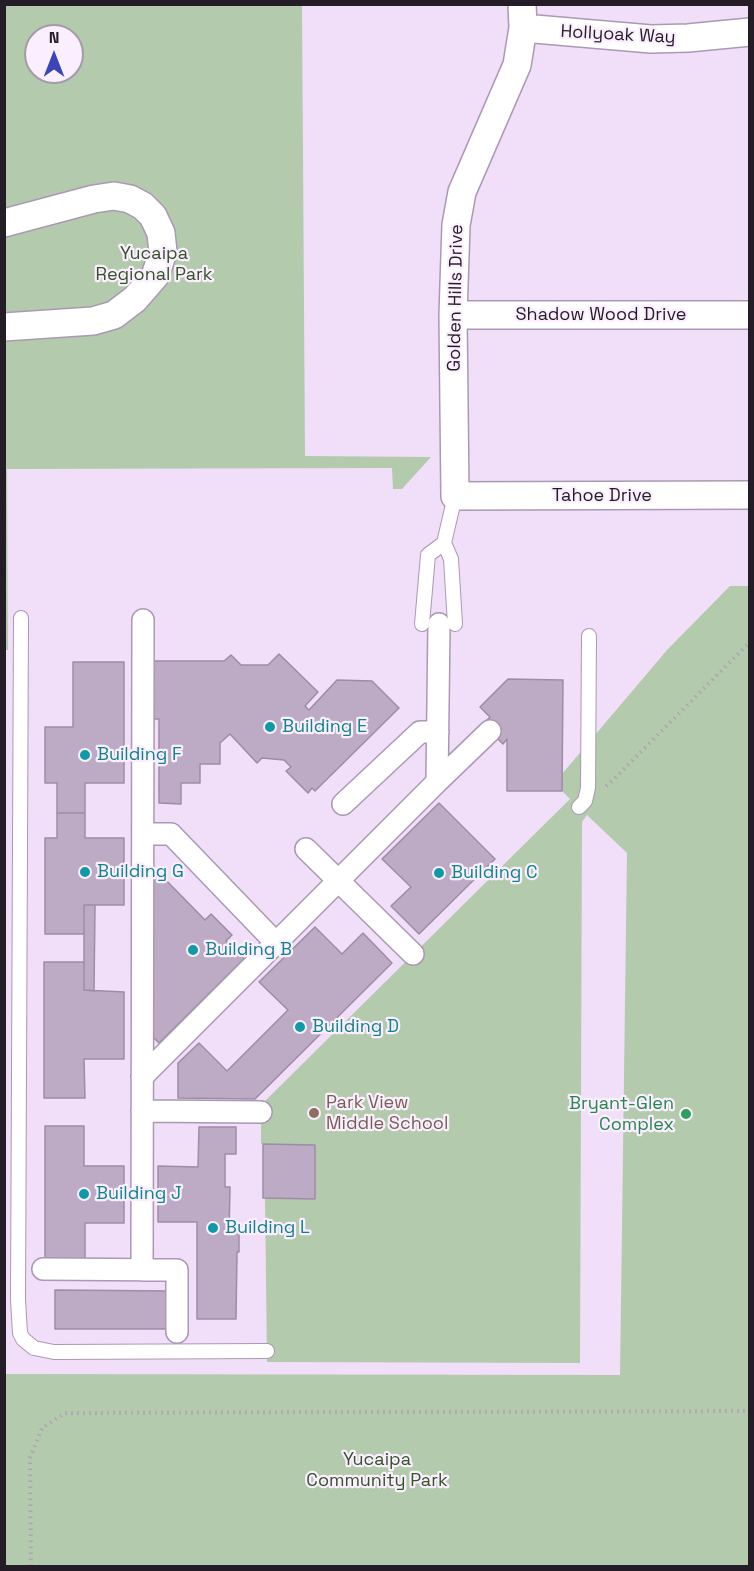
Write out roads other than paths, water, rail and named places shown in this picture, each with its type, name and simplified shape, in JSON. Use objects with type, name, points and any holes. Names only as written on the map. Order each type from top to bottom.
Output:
[{"type":"street","name":"Hollyoak Way","points":[[522,16],[651,39],[750,32]]},
{"type":"street","name":"Golden Hills Drive","points":[[454,496],[453,315],[456,225],[462,192],[517,65],[522,16]]},
{"type":"street","points":[[4,223],[94,198],[114,196],[130,199],[143,206],[153,216],[161,233],[163,252],[154,276],[135,299],[114,315],[93,321],[4,327]]},
{"type":"street","name":"Shadow Wood Drive","points":[[453,315],[750,315]]},
{"type":"street","name":"Tahoe Drive","points":[[454,496],[750,495]]},
{"type":"street","points":[[142,1270],[143,620]]},
{"type":"street","points":[[437,782],[439,624]]},
{"type":"street","points":[[142,1077],[490,731]]},
{"type":"street","points":[[343,804],[420,732],[438,732]]},
{"type":"street","points":[[143,834],[171,834],[276,943]]},
{"type":"street","points":[[306,849],[413,954]]},
{"type":"street","points":[[142,1111],[261,1112]]},
{"type":"street","points":[[43,1269],[177,1270],[177,1332]]},
{"type":"lane","points":[[439,624],[451,559],[444,543],[454,496]]},
{"type":"lane","points":[[439,624],[428,555],[444,543]]},
{"type":"lane","points":[[21,618],[18,1300],[20,1333],[23,1339],[34,1348],[54,1352],[267,1351]]},
{"type":"lane","points":[[579,807],[585,801],[588,788],[589,636]]},
{"type":"place","name":"Building E","points":[[270,727]]},
{"type":"place","name":"Building F","points":[[85,755]]},
{"type":"place","name":"Building G","points":[[85,872]]},
{"type":"place","name":"Building C","points":[[439,873]]},
{"type":"place","name":"Building B","points":[[193,950]]},
{"type":"place","name":"Building D","points":[[300,1027]]},
{"type":"place","name":"Park View Middle School","points":[[314,1113]]},
{"type":"place","name":"Bryant-Glen Complex","points":[[686,1114]]},
{"type":"place","name":"Building J","points":[[84,1194]]},
{"type":"place","name":"Building L","points":[[213,1228]]},
{"type":"park label","name":"Yucaipa Regional Park","points":[[154,264]]},
{"type":"park label","name":"Yucaipa Community Park","points":[[377,1470]]}]
